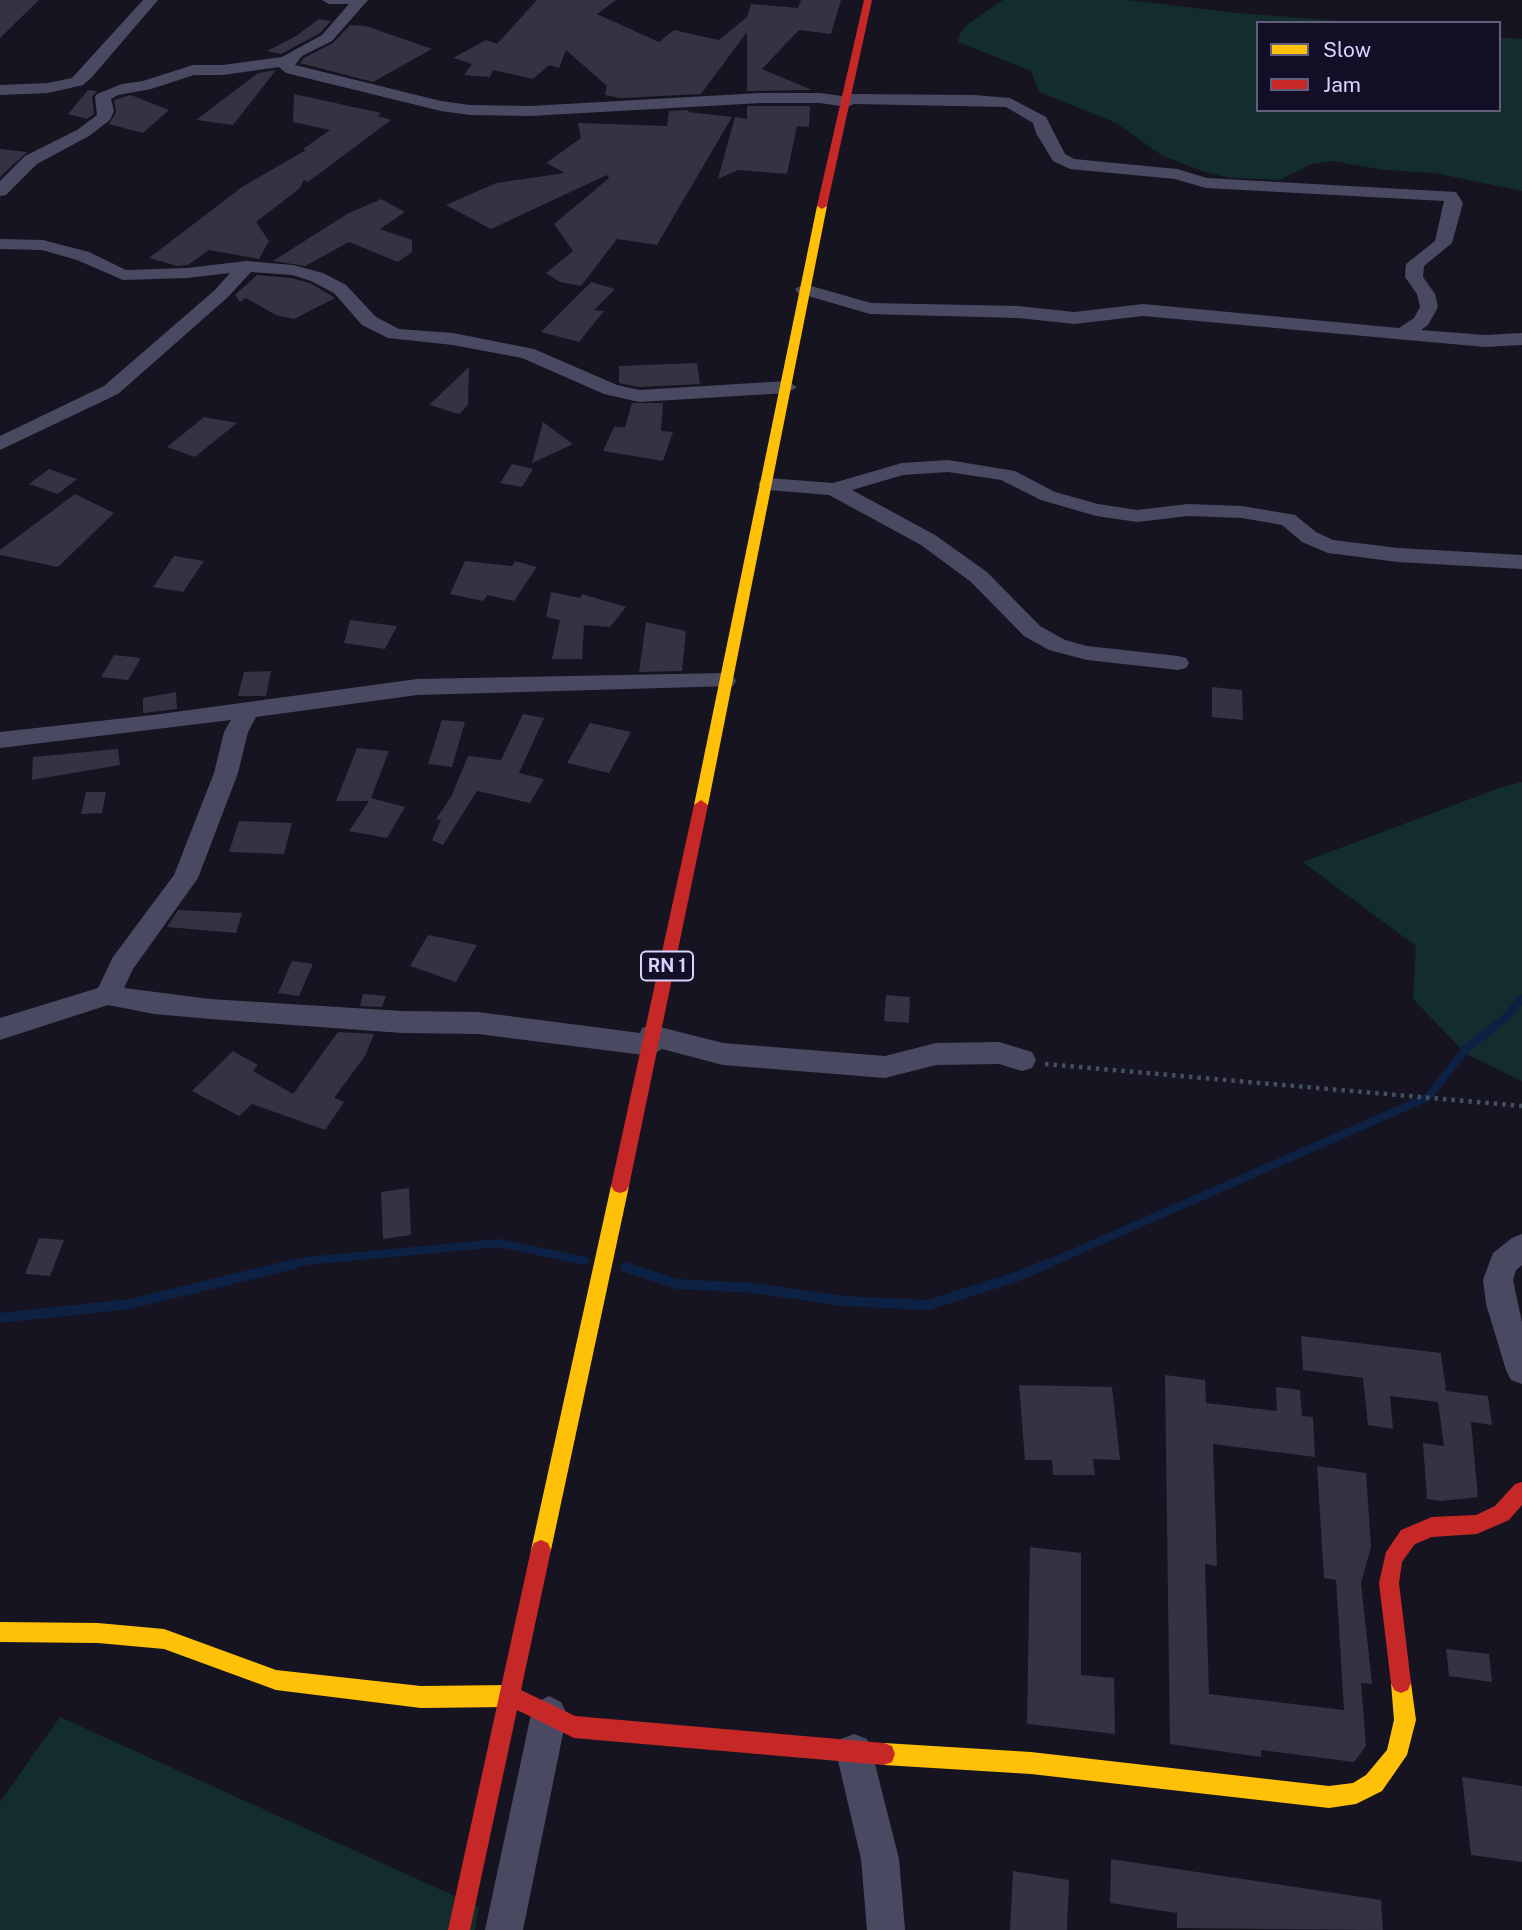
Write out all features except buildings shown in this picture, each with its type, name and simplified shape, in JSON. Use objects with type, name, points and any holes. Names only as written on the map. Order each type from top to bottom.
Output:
[{"type":"main road","name":"RN 1","points":[[459,1930],[652,1041],[768,484],[804,289],[868,0]]},
{"type":"main road","points":[[0,1632],[98,1633],[164,1639],[276,1680],[421,1696],[510,1696],[574,1727],[854,1752],[1031,1763],[1329,1797],[1356,1793],[1374,1783],[1396,1755],[1405,1720],[1389,1583],[1393,1559],[1408,1536],[1432,1527],[1477,1524],[1502,1513],[1522,1491]]},
{"type":"street","points":[[0,90],[48,88],[77,82],[87,74],[150,0]]},
{"type":"street","points":[[329,0],[355,0]]},
{"type":"street","points":[[0,191],[31,160],[83,132],[104,117],[106,111],[103,97],[112,92],[154,83],[193,70],[223,70],[287,61],[327,38],[361,0]]},
{"type":"street","points":[[287,61],[287,67],[291,70],[441,106],[470,110],[530,111],[761,98],[974,100],[1010,103],[1040,120],[1044,133],[1059,157],[1070,164],[1177,174],[1206,183],[1450,196],[1454,203],[1443,243],[1415,264],[1414,277],[1426,294],[1429,307],[1421,321],[1403,333]]},
{"type":"street","points":[[0,244],[43,246],[83,256],[123,275],[187,274],[246,266],[293,270],[317,277],[340,289],[369,321],[395,334],[453,338],[527,353],[611,390],[639,396],[787,387]]},
{"type":"street","points":[[0,444],[111,390],[222,292],[246,266]]},
{"type":"street","points":[[804,289],[870,308],[1018,312],[1074,318],[1143,310],[1485,341],[1522,339]]},
{"type":"street","points":[[768,484],[834,489],[902,468],[948,466],[1008,475],[1048,496],[1096,510],[1137,516],[1188,510],[1242,512],[1288,520],[1309,537],[1328,545],[1398,555],[1522,562]]},
{"type":"street","points":[[834,489],[928,540],[979,577],[1032,631],[1057,645],[1087,653],[1178,663]]},
{"type":"street","points":[[0,740],[153,723],[417,687],[725,681]]},
{"type":"street","points":[[108,995],[122,964],[185,878],[226,774],[236,732],[249,708]]},
{"type":"street","points":[[0,1029],[108,995],[154,1004],[210,1009],[402,1022],[478,1023],[652,1041],[723,1054],[885,1067],[936,1054],[999,1053],[1022,1060]]},
{"type":"street","points":[[1522,1247],[1504,1262],[1498,1280],[1501,1304],[1522,1370]]},
{"type":"street","points":[[504,1930],[549,1714]]},
{"type":"street","points":[[854,1752],[880,1859],[886,1930]]},
{"type":"path","points":[[1022,1060],[1071,1068],[1522,1106]]},
{"type":"green space","points":[[1003,0],[1128,0],[1237,13],[1340,21],[1256,21],[1256,112],[1501,112],[1501,37],[1522,39],[1522,191],[1435,173],[1384,170],[1333,161],[1311,164],[1280,180],[1230,178],[1205,172],[1163,156],[1116,123],[1039,92],[1031,71],[958,42],[960,33],[968,24]]},
{"type":"green space","points":[[1522,782],[1522,1081],[1466,1054],[1413,999],[1416,946],[1303,862],[1502,787]]},
{"type":"green space","points":[[60,1717],[479,1907],[475,1930],[0,1930],[0,1802]]},
{"type":"waterway","points":[[1043,1266],[1428,1097],[1467,1048],[1505,1018],[1522,999]]},
{"type":"waterway","points":[[287,1266],[306,1261],[499,1243],[585,1261]]},
{"type":"waterway","points":[[0,1318],[130,1304],[294,1264]]},
{"type":"waterway","points":[[625,1267],[677,1284],[753,1288],[843,1301],[928,1305],[1019,1276],[1047,1264]]},
{"type":"traffic: slow","points":[[701,805],[822,206]]},
{"type":"traffic: slow","points":[[541,1550],[620,1186]]},
{"type":"traffic: slow","points":[[0,1632],[98,1633],[164,1639],[276,1680],[421,1697],[510,1696]]},
{"type":"traffic: slow","points":[[884,1754],[1031,1763],[1329,1797],[1356,1793],[1374,1783],[1396,1755],[1405,1720],[1401,1683]]},
{"type":"traffic: jam","points":[[822,206],[868,0]]},
{"type":"traffic: jam","points":[[620,1186],[701,805]]},
{"type":"traffic: jam","points":[[1401,1683],[1389,1583],[1393,1559],[1408,1537],[1432,1527],[1477,1524],[1502,1513],[1522,1491]]},
{"type":"traffic: jam","points":[[459,1930],[541,1550]]},
{"type":"traffic: jam","points":[[510,1696],[574,1727],[884,1754]]}]
